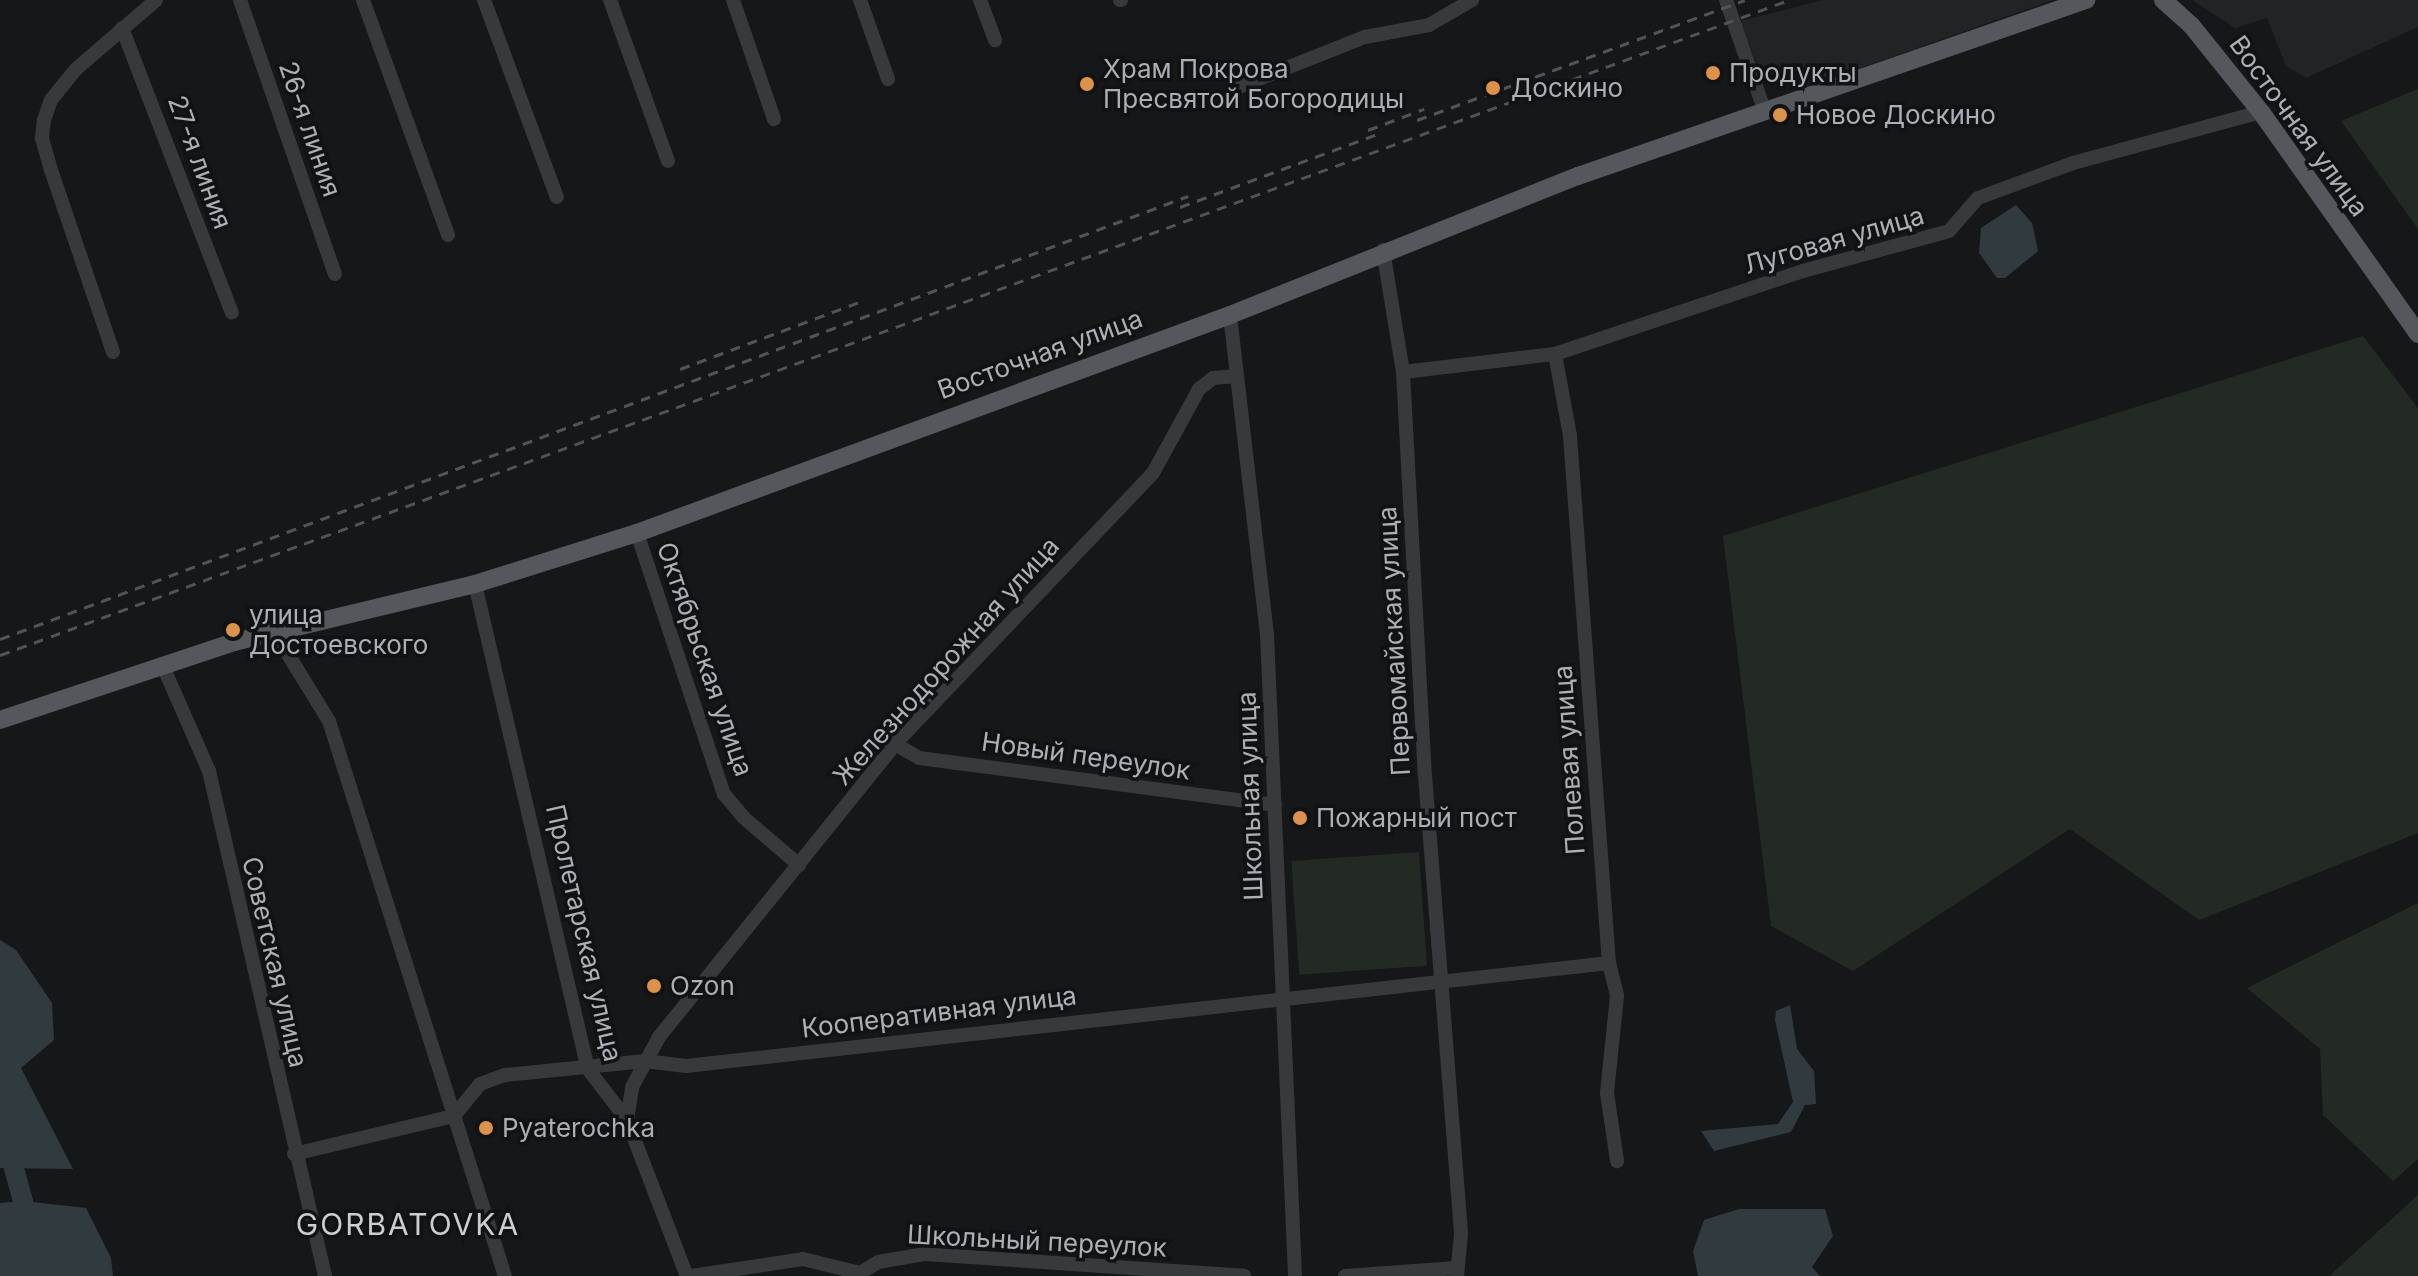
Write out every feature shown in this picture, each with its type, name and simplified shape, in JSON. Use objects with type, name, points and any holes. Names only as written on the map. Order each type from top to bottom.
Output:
[{"type":"main road","name":"Восточная улица","points":[[0,720],[162,664],[273,630],[475,584],[637,533],[1146,342],[1230,315],[1383,250],[2086,0]]},
{"type":"main road","name":"Восточная улица","points":[[2163,0],[2191,25],[2261,112],[2418,334]]},
{"type":"street","points":[[113,352],[42,138],[51,100],[75,70],[156,0]]},
{"type":"street","name":"26-я линия","points":[[240,0],[335,274]]},
{"type":"street","points":[[363,0],[448,235]]},
{"type":"street","points":[[484,0],[557,197]]},
{"type":"street","points":[[610,0],[668,161]]},
{"type":"street","points":[[733,0],[774,119]]},
{"type":"street","points":[[860,0],[888,79]]},
{"type":"street","points":[[980,0],[995,40]]},
{"type":"street","points":[[1241,86],[1365,37],[1429,25],[1472,0]]},
{"type":"street","points":[[1726,0],[1765,112]]},
{"type":"street","name":"27-я линия","points":[[122,28],[232,313]]},
{"type":"street","name":"Луговая улица","points":[[1403,372],[1555,354],[1803,271],[1949,231],[1978,198],[2073,163],[2261,112]]},
{"type":"street","name":"Первомайская улица","points":[[1383,250],[1403,372],[1440,982],[1461,1234],[1457,1272]]},
{"type":"street","name":"Школьная улица","points":[[1230,315],[1267,634],[1295,1276]]},
{"type":"street","name":"Полевая улица","points":[[1555,354],[1570,436],[1609,963],[1617,996],[1607,1093],[1617,1161]]},
{"type":"street","name":"Железнодорожная улица","points":[[627,1120],[632,1087],[645,1061],[895,744],[1153,473],[1199,389],[1213,378],[1237,376]]},
{"type":"street","name":"Октябрьская улица","points":[[637,533],[724,794],[743,817],[799,865]]},
{"type":"street","name":"Пролетарская улица","points":[[475,584],[588,1069],[627,1120],[689,1276]]},
{"type":"street","points":[[273,630],[329,721],[505,1276]]},
{"type":"street","name":"Советская улица","points":[[162,664],[209,771],[294,1154],[325,1276]]},
{"type":"street","name":"Новый переулок","points":[[895,744],[919,758],[1275,805]]},
{"type":"street","name":"Кооперативная улица","points":[[454,1116],[480,1084],[493,1079],[645,1061],[686,1066],[1282,997],[1609,963]]},
{"type":"street","points":[[294,1154],[454,1116]]},
{"type":"street","name":"Школьный переулок","points":[[689,1276],[803,1259],[861,1275],[878,1262],[925,1254],[1244,1276]]},
{"type":"street","points":[[1345,1276],[1457,1272]]},
{"type":"shaded area","points":[[1823,0],[2053,0],[1804,88],[1766,72],[1757,64],[1740,21]]},
{"type":"shaded area","points":[[2192,0],[2418,0],[2418,27],[2306,78],[2286,66],[2267,18],[2235,28]]},
{"type":"shaded area","points":[[2418,89],[2418,229],[2341,121]]},
{"type":"shaded area","points":[[2016,205],[2032,223],[2038,251],[2005,278],[1997,278],[1979,253],[1981,228]]},
{"type":"shaded area","points":[[2363,336],[2418,408],[2418,833],[2199,920],[2070,829],[1853,971],[1771,926],[1723,536]]},
{"type":"shaded area","points":[[1419,852],[1427,966],[1299,975],[1291,861]]},
{"type":"shaded area","points":[[2418,903],[2418,1159],[2393,1181],[2323,1115],[2320,1049],[2247,988]]},
{"type":"shaded area","points":[[0,940],[16,950],[52,1003],[54,1040],[21,1068],[73,1169],[0,1168]]},
{"type":"shaded area","points":[[1790,1005],[1797,1049],[1814,1071],[1816,1104],[1805,1105],[1791,1132],[1714,1151],[1701,1131],[1778,1124],[1793,1102],[1775,1020],[1776,1011]]},
{"type":"shaded area","points":[[2418,1195],[2418,1276],[2329,1276]]},
{"type":"shaded area","points":[[23,1201],[86,1208],[111,1258],[113,1276],[0,1276],[0,1203]]},
{"type":"shaded area","points":[[1739,1209],[1825,1209],[1833,1236],[1812,1267],[1820,1276],[1698,1276],[1693,1251],[1704,1220]]},
{"type":"waterway","points":[[0,1118],[23,1201],[30,1276]]},
{"type":"railway","points":[[1417,120],[1745,0]]},
{"type":"railway","points":[[0,655],[1789,0]]},
{"type":"railway","points":[[1368,130],[1424,109]]},
{"type":"railway","points":[[1180,207],[1383,132]]},
{"type":"railway","points":[[0,639],[1188,196]]},
{"type":"railway","points":[[680,369],[859,302]]},
{"type":"place","name":"Продукты","points":[[1713,73]]},
{"type":"place","name":"Храм Покрова Пресвятой Богородицы","points":[[1087,84]]},
{"type":"place","name":"Доскино","points":[[1493,88]]},
{"type":"place","name":"Новое Доскино","points":[[1780,115]]},
{"type":"place","name":"улица Достоевского","points":[[233,630]]},
{"type":"place","name":"Пожарный пост","points":[[1300,818]]},
{"type":"place","name":"Ozon","points":[[654,986]]},
{"type":"place","name":"Pyaterochka","points":[[486,1128]]},
{"type":"district","name":"GORBATOVKA","points":[[408,1224]]}]
